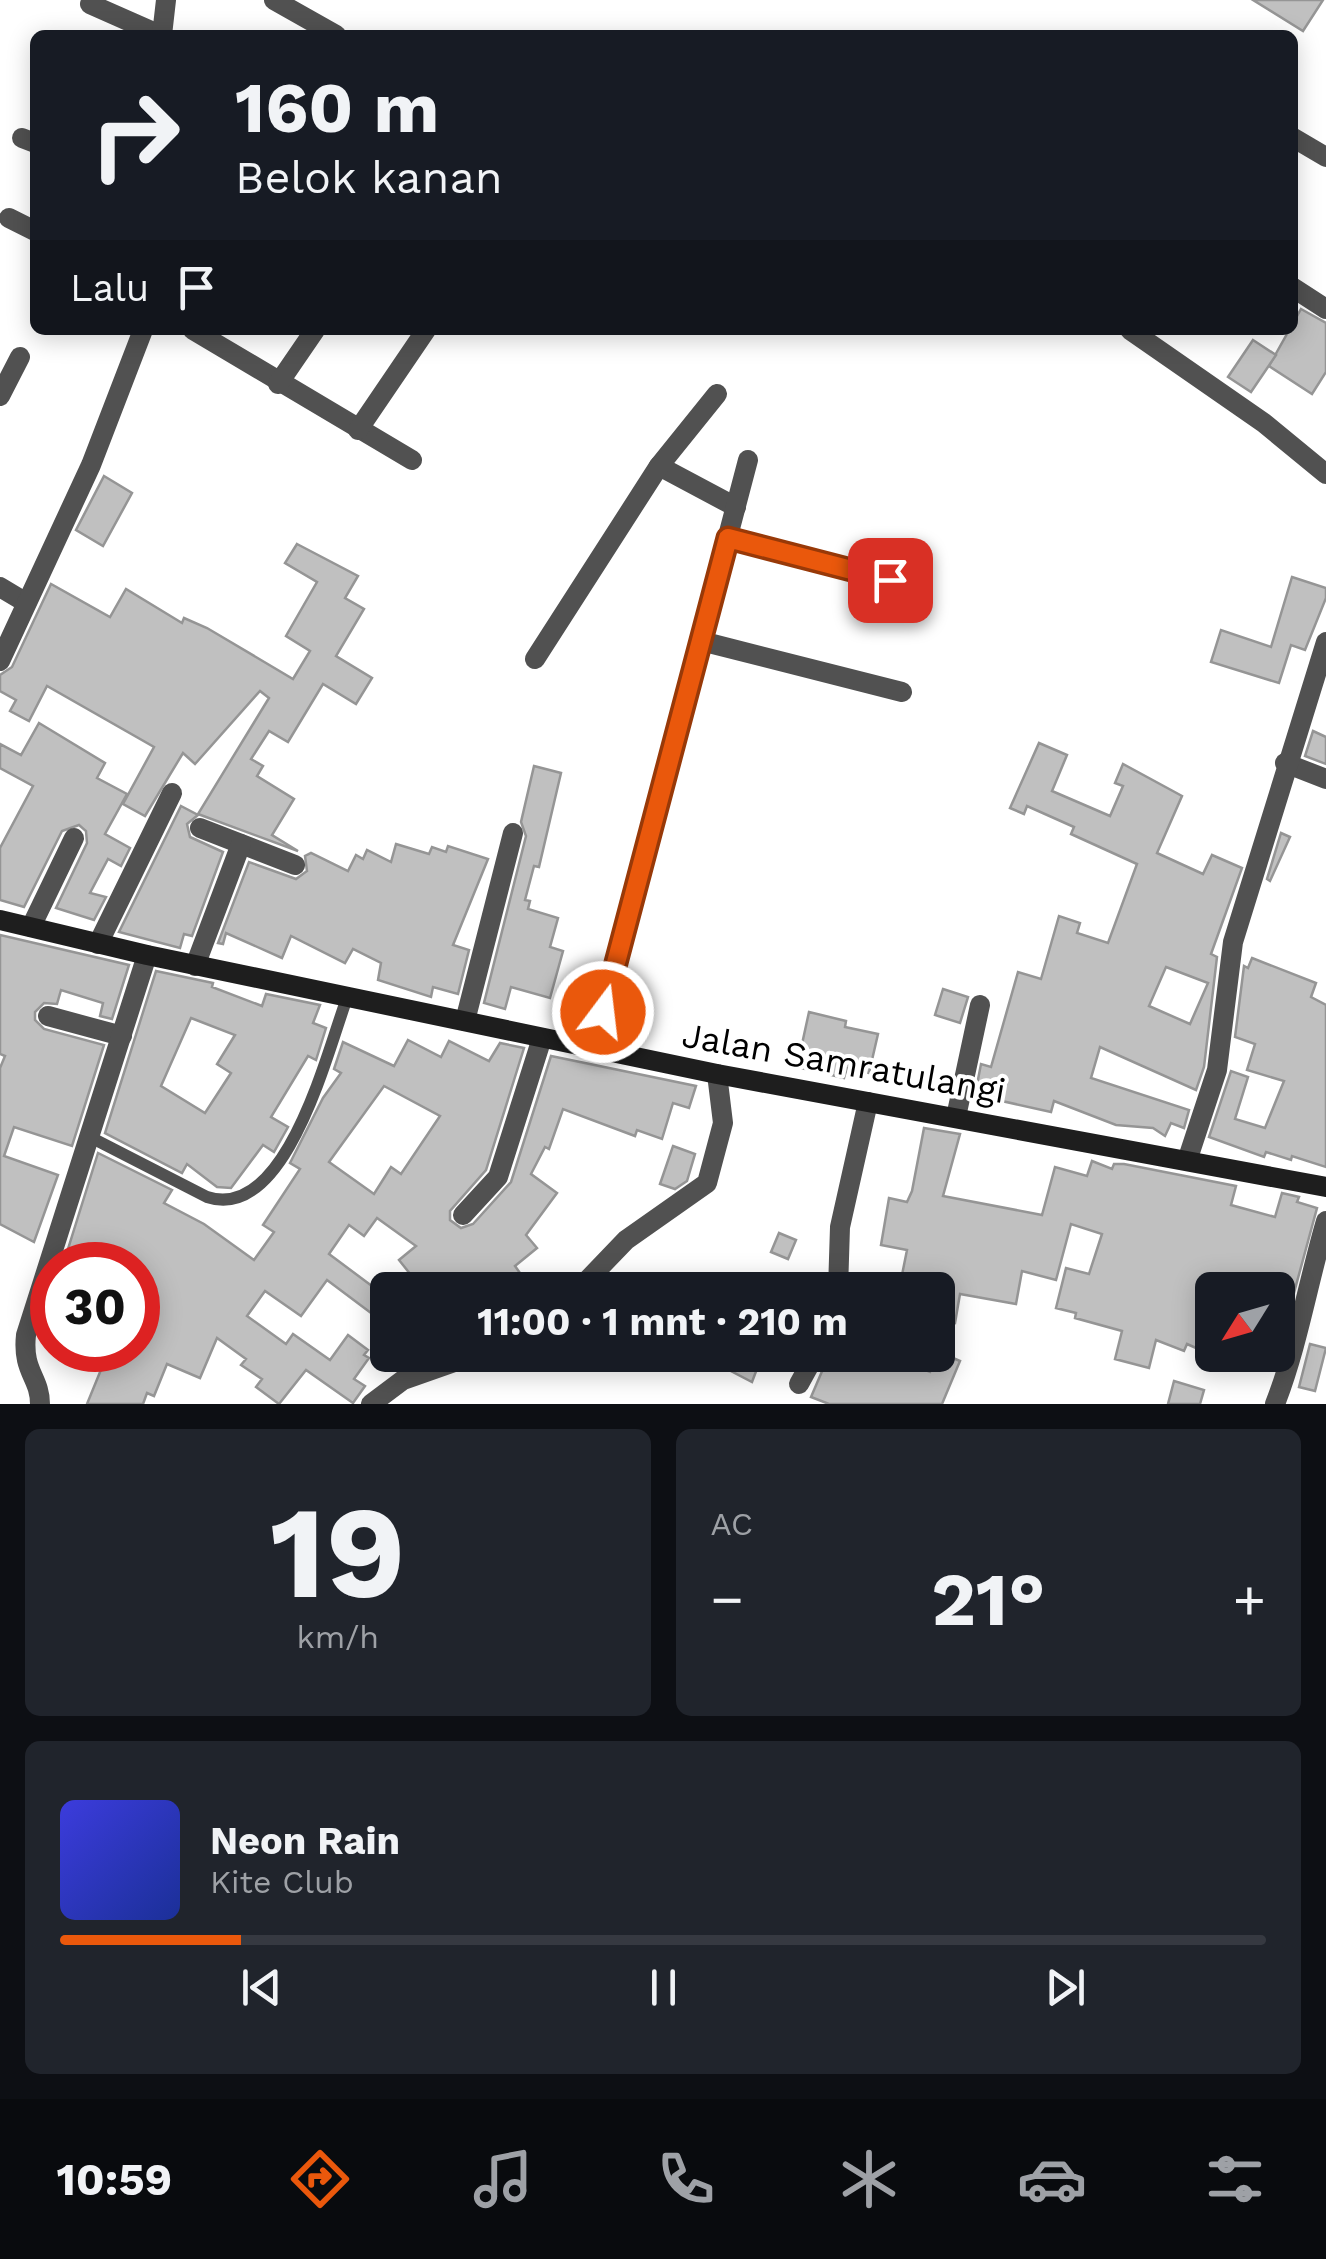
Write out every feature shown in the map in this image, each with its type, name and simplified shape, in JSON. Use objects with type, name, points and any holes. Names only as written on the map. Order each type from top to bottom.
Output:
[{"type":"main road","name":"Jalan Samratulangi","points":[[0,920],[147,956],[717,1074],[1326,1185]]},
{"type":"street","points":[[162,30],[166,0]]},
{"type":"street","points":[[274,0],[327,30]]},
{"type":"street","points":[[90,4],[150,30]]},
{"type":"street","points":[[1298,140],[1326,156]]},
{"type":"street","points":[[8,218],[30,229]]},
{"type":"street","points":[[1298,291],[1326,309]]},
{"type":"street","points":[[0,660],[92,466],[141,335]]},
{"type":"street","points":[[201,335],[412,460]]},
{"type":"street","points":[[278,384],[312,335]]},
{"type":"street","points":[[358,430],[423,335]]},
{"type":"street","points":[[1137,335],[1264,422],[1326,474]]},
{"type":"street","points":[[0,396],[20,357]]},
{"type":"street","points":[[535,659],[660,466],[718,394]]},
{"type":"street","points":[[593,1049],[748,460]]},
{"type":"street","points":[[660,466],[736,506]]},
{"type":"street","points":[[728,538],[923,589]]},
{"type":"street","points":[[0,588],[26,602]]},
{"type":"street","points":[[701,640],[902,692]]},
{"type":"street","points":[[1188,1158],[1217,1070],[1233,942],[1285,763],[1326,642]]},
{"type":"street","points":[[1285,763],[1326,779]]},
{"type":"street","points":[[98,944],[172,792]]},
{"type":"street","points":[[200,828],[296,866]]},
{"type":"street","points":[[465,1021],[513,833]]},
{"type":"street","points":[[31,927],[74,838]]},
{"type":"street","points":[[196,966],[241,844]]},
{"type":"street","points":[[40,1404],[39,1391],[24,1359],[147,956]]},
{"type":"street","points":[[956,1117],[980,1004]]},
{"type":"street","points":[[48,1016],[122,1036]]},
{"type":"street","points":[[463,1215],[498,1177],[542,1038]]},
{"type":"street","points":[[595,1272],[626,1240],[708,1183],[723,1123],[717,1074]]},
{"type":"street","points":[[838,1272],[838,1240],[868,1102]]},
{"type":"street","points":[[1326,1185],[1326,1197]]},
{"type":"street","points":[[1276,1404],[1294,1355],[1305,1291],[1326,1221]]},
{"type":"street","points":[[371,1404],[403,1380],[426,1372]]},
{"type":"street","points":[[799,1384],[806,1372]]},
{"type":"lane","points":[[90,1137],[207,1197],[221,1202],[247,1196],[276,1168],[301,1124],[346,998]]},
{"type":"building","points":[[1253,0],[1323,0],[1303,31]]},
{"type":"building","points":[[1301,309],[1326,323],[1326,372],[1312,394],[1269,366],[1286,335],[1298,335]]},
{"type":"building","points":[[1253,340],[1276,355],[1251,392],[1228,377]]},
{"type":"building","points":[[104,476],[132,493],[103,546],[76,530]]},
{"type":"building","points":[[297,544],[358,576],[345,598],[364,609],[336,656],[372,678],[356,704],[323,684],[288,742],[269,731],[251,759],[263,766],[257,776],[294,799],[272,835],[298,851],[198,814],[269,698],[260,691],[195,764],[183,753],[145,816],[123,804],[154,747],[47,686],[29,721],[10,711],[16,700],[0,691],[0,675],[12,667],[51,584],[110,617],[126,589],[182,623],[184,618],[207,628],[293,679],[310,651],[286,636],[317,582],[285,563]]},
{"type":"building","points":[[1292,577],[1326,588],[1326,598],[1305,650],[1291,645],[1279,683],[1211,662],[1221,630],[1271,647]]},
{"type":"building","points":[[39,723],[105,763],[97,778],[127,794],[105,834],[130,848],[121,866],[108,859],[90,893],[106,897],[94,920],[56,908],[87,843],[86,831],[79,825],[62,831],[24,907],[0,900],[0,848],[33,786],[0,768],[0,744],[21,755]]},
{"type":"building","points":[[1313,731],[1326,737],[1326,764],[1305,756]]},
{"type":"building","points":[[1039,743],[1067,755],[1052,791],[1110,816],[1123,786],[1115,783],[1123,764],[1182,796],[1157,853],[1203,874],[1212,855],[1242,868],[1211,954],[1217,957],[1204,1067],[1196,1090],[1100,1047],[1091,1078],[1189,1110],[1184,1128],[1171,1123],[1165,1136],[1153,1128],[1116,1125],[1054,1101],[1051,1112],[975,1095],[981,1064],[991,1067],[1018,972],[1041,979],[1059,916],[1080,923],[1077,933],[1108,943],[1137,864],[1071,834],[1074,827],[1027,806],[1024,814],[1010,808]],"holes":[[[1166,967],[1208,983],[1190,1024],[1149,1006]]]},
{"type":"building","points":[[534,766],[561,773],[539,867],[534,866],[525,900],[530,901],[528,909],[558,918],[550,947],[563,951],[550,998],[511,987],[505,1009],[484,1003],[526,836],[521,822]]},
{"type":"building","points":[[181,806],[198,815],[187,824],[190,837],[223,852],[192,936],[184,934],[180,948],[119,932]]},
{"type":"building","points":[[1281,833],[1290,837],[1270,881],[1267,879]]},
{"type":"building","points":[[396,844],[429,854],[432,847],[446,852],[448,846],[488,859],[453,945],[469,950],[458,994],[433,987],[431,997],[378,980],[381,963],[353,949],[345,963],[291,936],[282,958],[226,933],[223,944],[218,943],[249,862],[296,879],[307,871],[305,856],[311,853],[348,871],[356,855],[363,859],[367,850],[391,862]]},
{"type":"building","points":[[0,935],[129,965],[112,1019],[100,1016],[103,1003],[61,990],[57,1004],[44,1003],[35,1012],[35,1020],[44,1029],[104,1045],[72,1146],[14,1127],[4,1156],[58,1175],[34,1242],[0,1224],[0,1068],[5,1056],[0,1054]]},
{"type":"building","points":[[1252,958],[1316,983],[1311,997],[1326,1005],[1326,1167],[1292,1156],[1291,1160],[1266,1152],[1264,1157],[1209,1137],[1231,1071],[1248,1077],[1235,1119],[1265,1128],[1284,1081],[1247,1070],[1255,1044],[1235,1037],[1244,966],[1248,968]]},
{"type":"building","points":[[156,971],[213,983],[212,987],[262,1006],[266,994],[320,1005],[313,1023],[326,1028],[316,1060],[308,1056],[271,1117],[288,1127],[274,1152],[263,1145],[231,1188],[217,1187],[187,1164],[182,1173],[105,1133]],"holes":[[[191,1018],[235,1035],[217,1064],[231,1073],[205,1113],[161,1086]]]},
{"type":"building","points":[[943,989],[968,997],[960,1023],[935,1015]]},
{"type":"building","points":[[809,1012],[846,1021],[845,1027],[878,1034],[869,1073],[847,1068],[844,1078],[797,1067]]},
{"type":"building","points":[[408,1040],[441,1057],[449,1041],[489,1061],[500,1043],[524,1048],[486,1170],[450,1211],[450,1220],[461,1228],[473,1224],[511,1182],[551,1056],[696,1086],[689,1108],[673,1103],[662,1139],[637,1130],[635,1136],[563,1109],[549,1149],[545,1147],[531,1174],[557,1193],[526,1235],[537,1248],[515,1266],[519,1272],[409,1272],[399,1260],[416,1246],[377,1218],[364,1236],[349,1225],[329,1254],[370,1285],[370,1312],[327,1280],[301,1316],[265,1291],[247,1316],[286,1344],[293,1334],[330,1360],[348,1335],[368,1350],[364,1355],[369,1358],[354,1379],[365,1386],[353,1403],[306,1370],[279,1404],[256,1387],[262,1379],[241,1365],[246,1359],[217,1338],[200,1378],[167,1364],[154,1396],[147,1393],[143,1404],[87,1404],[100,1372],[160,1372],[160,1242],[70,1242],[98,1153],[172,1190],[164,1203],[204,1224],[254,1260],[274,1232],[263,1225],[300,1169],[290,1163],[323,1098],[341,1073],[334,1069],[343,1042],[394,1066]],"holes":[[[384,1086],[440,1116],[401,1174],[391,1167],[374,1194],[329,1162]]]},
{"type":"building","points":[[924,1128],[960,1134],[943,1196],[1042,1215],[1055,1167],[1087,1176],[1092,1161],[1112,1169],[1114,1164],[1124,1164],[1236,1186],[1231,1205],[1275,1217],[1282,1193],[1299,1197],[1297,1202],[1317,1208],[1295,1289],[1295,1272],[1195,1272],[1195,1348],[1187,1344],[1184,1351],[1156,1340],[1149,1368],[1115,1359],[1122,1331],[1075,1318],[1076,1313],[1056,1308],[1066,1268],[1089,1274],[1102,1234],[1071,1224],[1056,1280],[1022,1271],[1016,1304],[960,1294],[955,1323],[955,1272],[903,1272],[907,1250],[881,1245],[889,1198],[907,1202]]},
{"type":"building","points":[[673,1146],[695,1154],[687,1181],[675,1189],[660,1184]]},
{"type":"building","points":[[779,1233],[796,1240],[788,1259],[771,1252]]},
{"type":"building","points":[[1310,1344],[1326,1348],[1315,1391],[1299,1387]]},
{"type":"building","points":[[955,1359],[960,1361],[942,1404],[829,1404],[811,1397],[822,1372],[955,1372]]},
{"type":"building","points":[[733,1372],[756,1372],[752,1382]]},
{"type":"building","points":[[1174,1381],[1204,1390],[1200,1404],[1168,1404]]},
{"type":"route","points":[[603,1012],[728,538],[890,580]]}]
